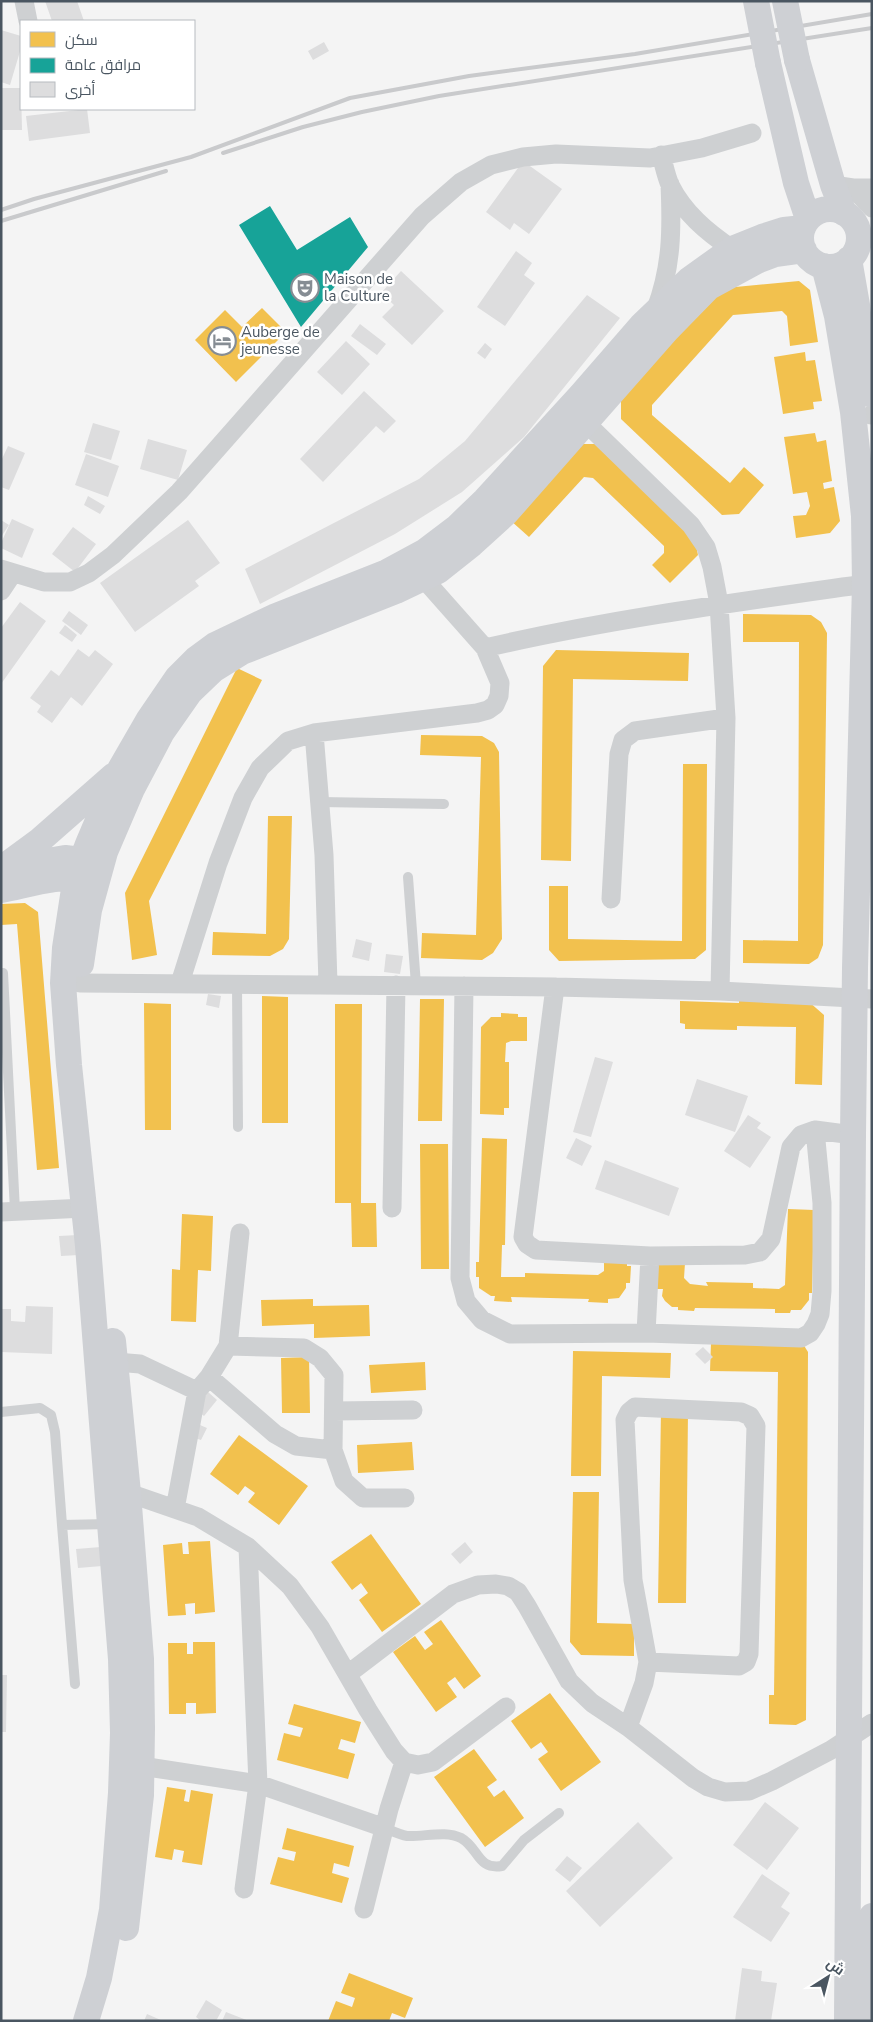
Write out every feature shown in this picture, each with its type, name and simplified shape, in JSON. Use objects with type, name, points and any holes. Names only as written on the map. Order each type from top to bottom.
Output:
[{"type":"main road","points":[[756,1],[768,63],[796,183],[809,258],[824,266],[842,264],[860,235]]},
{"type":"main road","points":[[785,1],[798,60],[853,187],[860,235],[857,305],[868,367],[872,417]]},
{"type":"main road","points":[[104,2021],[116,1984],[129,1914],[141,1795],[141,1659],[118,1489],[69,1065],[63,983],[69,915],[89,869],[162,732],[190,692],[213,670],[242,652],[396,592],[438,571],[472,544],[506,513],[666,330],[709,287],[775,254],[805,232],[818,212],[836,210],[860,235]]},
{"type":"main road","points":[[86,2021],[99,1978],[112,1910],[121,1793],[123,1733],[121,1660],[110,1524],[118,1489],[116,1362],[87,1090],[80,983],[89,869],[119,770],[149,718],[176,678],[196,659],[215,645],[276,616],[387,572],[424,552],[457,527],[485,500],[655,312],[690,279],[732,249],[784,230],[805,232]]},
{"type":"main road","points":[[824,266],[837,316],[853,412],[864,516],[865,584],[863,999],[853,1135],[847,2021]]},
{"type":"main road","points":[[1,869],[66,818],[119,770]]},
{"type":"main road","points":[[1,869],[65,858],[89,869]]},
{"type":"main road","points":[[14,888],[89,869]]},
{"type":"main road","points":[[14,888],[56,903],[69,915]]},
{"type":"main road","points":[[871,2021],[872,1916]]},
{"type":"street","points":[[24,1],[28,20]]},
{"type":"street","points":[[1,591],[7,571],[44,582],[70,582],[89,573],[113,555],[179,492],[422,216],[461,182],[491,164],[523,157],[556,154],[650,158],[702,148],[752,133]]},
{"type":"street","points":[[661,155],[670,184],[686,210],[708,233],[732,249]]},
{"type":"street","points":[[655,312],[664,288],[671,253],[670,184]]},
{"type":"street","points":[[586,423],[690,525],[706,547],[719,604],[726,718],[720,991]]},
{"type":"street","points":[[180,983],[218,863],[243,798],[260,768],[288,740],[314,733],[467,714],[488,710],[495,704],[499,696],[500,683],[485,648],[423,578]]},
{"type":"street","points":[[485,648],[545,634],[719,604],[865,584]]},
{"type":"street","points":[[611,899],[619,754],[623,740],[635,731],[726,718]]},
{"type":"street","points":[[314,733],[324,855],[328,984]]},
{"type":"street","points":[[80,983],[555,987],[720,991],[863,999]]},
{"type":"street","points":[[392,1208],[396,985]]},
{"type":"street","points":[[464,986],[460,1278],[466,1301],[482,1320],[510,1334],[646,1333],[800,1338],[810,1333],[820,1314],[822,1291],[822,1203],[816,1130]]},
{"type":"street","points":[[555,987],[523,1237],[527,1244],[536,1250],[650,1256],[745,1255],[760,1252],[771,1239],[792,1147],[801,1135],[816,1130],[853,1135]]},
{"type":"street","points":[[8,1212],[85,1208]]},
{"type":"street","points":[[175,1509],[203,1384],[228,1346],[240,1233]]},
{"type":"street","points":[[646,1333],[650,1256]]},
{"type":"street","points":[[228,1346],[304,1348],[320,1358],[334,1375],[333,1450],[344,1481],[363,1498],[405,1498]]},
{"type":"street","points":[[116,1362],[140,1364],[203,1384],[275,1434],[296,1446],[333,1450]]},
{"type":"street","points":[[628,1727],[644,1683],[648,1662],[632,1580],[625,1420],[629,1412],[635,1408],[741,1412],[750,1416],[756,1426],[749,1654],[746,1662],[739,1666],[648,1662]]},
{"type":"street","points":[[334,1411],[413,1410]]},
{"type":"street","points":[[118,1489],[198,1517],[248,1547],[290,1586],[320,1627],[394,1751],[404,1762],[418,1766],[433,1762],[506,1707]]},
{"type":"street","points":[[244,1889],[258,1784],[248,1547]]},
{"type":"street","points":[[348,1674],[453,1594],[478,1585],[496,1584],[508,1586],[518,1592],[569,1681],[592,1703],[628,1727],[693,1778],[708,1787],[725,1792],[749,1791],[831,1750],[872,1723]]},
{"type":"street","points":[[364,1909],[404,1762]]},
{"type":"street","points":[[141,1766],[258,1784],[385,1828]]},
{"type":"lane","points":[[320,802],[444,804]]},
{"type":"lane","points":[[408,877],[416,985]]},
{"type":"lane","points":[[3,973],[8,1212]]},
{"type":"lane","points":[[236,984],[238,1128]]},
{"type":"lane","points":[[1,1412],[40,1408],[51,1415],[55,1432],[75,1684]]},
{"type":"lane","points":[[62,1525],[110,1524]]},
{"type":"lane","points":[[385,1828],[405,1836],[445,1834],[460,1837],[474,1848],[481,1862],[492,1867],[502,1866],[524,1840],[559,1813]]},
{"type":"building: سكن","points":[[799,281],[810,290],[818,342],[790,346],[787,316],[782,311],[733,315],[652,405],[652,415],[730,483],[744,467],[764,485],[739,514],[722,515],[621,419],[621,395],[725,288]]},
{"type":"building: سكن","points":[[262,308],[286,332],[236,382],[195,340],[225,310],[242,327]]},
{"type":"building: سكن","points":[[805,352],[806,361],[815,360],[822,401],[813,402],[814,409],[783,414],[774,357]]},
{"type":"building: سكن","points":[[815,433],[817,442],[826,440],[832,481],[823,483],[824,489],[834,487],[840,521],[830,533],[796,538],[793,516],[806,515],[810,506],[807,492],[793,494],[784,437]]},
{"type":"building: سكن","points":[[580,444],[595,444],[695,540],[698,555],[670,583],[652,565],[664,553],[664,546],[593,478],[584,477],[529,537],[510,520]]},
{"type":"building: سكن","points":[[743,614],[811,615],[821,622],[827,633],[823,945],[818,958],[809,964],[743,963],[743,940],[798,941],[799,642],[743,642]]},
{"type":"building: سكن","points":[[556,650],[689,653],[688,681],[573,679],[571,861],[541,860],[543,666]]},
{"type":"building: سكن","points":[[237,668],[262,680],[149,901],[157,955],[132,960],[125,893]]},
{"type":"building: سكن","points":[[421,735],[482,736],[494,743],[499,752],[502,939],[493,953],[482,960],[421,958],[422,933],[476,935],[481,757],[420,755]]},
{"type":"building: سكن","points":[[683,764],[707,764],[706,950],[695,959],[559,961],[549,950],[549,886],[568,886],[568,939],[682,941]]},
{"type":"building: سكن","points":[[268,816],[292,816],[289,939],[283,949],[270,956],[212,955],[213,932],[266,934]]},
{"type":"building: سكن","points":[[25,903],[38,912],[59,1168],[37,1170],[17,924],[1,925],[1,904]]},
{"type":"building: سكن","points":[[262,996],[288,997],[288,1123],[262,1123]]},
{"type":"building: سكن","points":[[420,999],[444,999],[442,1121],[418,1121]]},
{"type":"building: سكن","points":[[739,999],[808,1001],[824,1015],[822,1085],[795,1084],[796,1027],[737,1026],[737,1030],[685,1029],[685,1024],[680,1023],[680,1001],[739,1003]]},
{"type":"building: سكن","points":[[144,1003],[171,1004],[171,1130],[145,1130]]},
{"type":"building: سكن","points":[[335,1004],[362,1004],[361,1203],[376,1203],[377,1247],[352,1247],[351,1203],[335,1203]]},
{"type":"building: سكن","points":[[501,1013],[518,1014],[518,1017],[527,1017],[527,1041],[511,1041],[506,1043],[505,1062],[509,1062],[509,1108],[504,1108],[504,1115],[480,1114],[481,1027],[491,1017],[501,1017]]},
{"type":"building: سكن","points":[[482,1138],[507,1139],[505,1245],[502,1245],[501,1277],[525,1277],[525,1273],[598,1275],[604,1271],[604,1259],[627,1259],[627,1266],[631,1266],[630,1283],[626,1283],[626,1288],[619,1298],[608,1299],[608,1303],[588,1302],[589,1299],[511,1297],[512,1302],[494,1301],[495,1296],[491,1296],[479,1288],[479,1277],[476,1277],[476,1262],[479,1262]]},
{"type":"building: سكن","points":[[420,1144],[448,1144],[449,1269],[421,1269]]},
{"type":"building: سكن","points":[[788,1209],[814,1210],[812,1293],[809,1293],[809,1300],[801,1310],[791,1310],[790,1313],[775,1313],[775,1309],[695,1308],[694,1311],[678,1310],[678,1307],[672,1307],[665,1301],[662,1296],[663,1289],[656,1289],[658,1261],[685,1263],[684,1278],[690,1284],[708,1286],[706,1282],[753,1283],[753,1288],[779,1289],[785,1285]]},
{"type":"building: سكن","points":[[182,1214],[213,1216],[211,1271],[198,1270],[196,1322],[171,1321],[172,1269],[180,1270]]},
{"type":"building: سكن","points":[[313,1299],[313,1306],[369,1305],[370,1336],[314,1338],[314,1324],[262,1326],[261,1300]]},
{"type":"building: سكن","points":[[711,1343],[803,1344],[808,1352],[806,1720],[796,1725],[769,1724],[769,1695],[774,1695],[778,1372],[710,1371]]},
{"type":"building: سكن","points":[[573,1351],[671,1353],[670,1378],[602,1376],[601,1476],[571,1476]]},
{"type":"building: سكن","points":[[309,1357],[310,1413],[282,1413],[281,1358]]},
{"type":"building: سكن","points":[[425,1362],[426,1390],[371,1393],[369,1365]]},
{"type":"building: سكن","points":[[661,1410],[688,1411],[686,1603],[658,1603]]},
{"type":"building: سكن","points":[[239,1435],[308,1486],[279,1525],[248,1502],[255,1493],[245,1486],[238,1495],[210,1474]]},
{"type":"building: سكن","points":[[412,1442],[414,1470],[358,1473],[357,1445]]},
{"type":"building: سكن","points":[[573,1492],[599,1492],[597,1623],[634,1624],[634,1656],[581,1655],[570,1642]]},
{"type":"building: سكن","points":[[371,1534],[421,1604],[382,1632],[359,1600],[368,1593],[361,1583],[352,1590],[331,1562]]},
{"type":"building: سكن","points":[[210,1541],[215,1612],[195,1614],[195,1603],[185,1604],[186,1615],[168,1616],[163,1545],[182,1543],[183,1554],[189,1554],[188,1542]]},
{"type":"building: سكن","points":[[441,1620],[481,1676],[464,1689],[455,1677],[447,1683],[457,1697],[436,1712],[393,1652],[415,1636],[425,1650],[433,1644],[424,1632]]},
{"type":"building: سكن","points":[[193,1642],[215,1642],[216,1713],[196,1714],[196,1703],[186,1703],[186,1714],[169,1714],[168,1643],[187,1643],[187,1654],[193,1654]]},
{"type":"building: سكن","points":[[550,1693],[601,1762],[561,1791],[538,1759],[548,1752],[541,1742],[531,1749],[511,1721]]},
{"type":"building: سكن","points":[[294,1704],[361,1722],[355,1743],[341,1739],[338,1749],[355,1754],[348,1779],[277,1760],[284,1733],[300,1737],[303,1728],[288,1724]]},
{"type":"building: سكن","points":[[474,1749],[497,1780],[487,1787],[494,1797],[504,1790],[524,1818],[485,1847],[434,1777]]},
{"type":"building: سكن","points":[[167,1787],[186,1790],[184,1801],[189,1802],[191,1790],[213,1794],[202,1865],[182,1862],[184,1851],[174,1849],[172,1860],[155,1857]]},
{"type":"building: سكن","points":[[287,1828],[354,1846],[349,1867],[334,1863],[332,1873],[349,1878],[342,1903],[270,1884],[278,1857],[294,1861],[296,1852],[282,1849]]},
{"type":"building: سكن","points":[[349,1973],[413,1998],[405,2018],[392,2013],[389,2021],[328,2021],[336,2001],[352,2007],[355,1998],[341,1993]]},
{"type":"building: مرافق عامة","name":"Maison de la Culture","points":[[270,206],[297,250],[350,217],[368,247],[301,327],[239,225]]},
{"type":"building: أخرى","points":[[45,1],[77,1],[84,20],[52,20]]},
{"type":"building: أخرى","points":[[1,30],[20,36],[20,51],[10,85],[1,82]]},
{"type":"building: أخرى","points":[[324,42],[329,51],[313,60],[308,51]]},
{"type":"building: أخرى","points":[[1,88],[20,88],[22,130],[1,130]]},
{"type":"building: أخرى","points":[[87,110],[90,133],[29,141],[26,116]]},
{"type":"building: أخرى","points":[[523,161],[562,189],[529,234],[514,223],[510,230],[486,212]]},
{"type":"building: أخرى","points":[[516,251],[532,263],[524,275],[535,283],[505,326],[477,307]]},
{"type":"building: أخرى","points":[[401,271],[444,311],[412,345],[382,317],[394,305],[381,293]]},
{"type":"building: أخرى","points":[[587,295],[620,318],[524,437],[462,492],[395,534],[260,604],[245,569],[419,479],[465,441]]},
{"type":"building: أخرى","points":[[360,324],[386,344],[377,355],[351,336]]},
{"type":"building: أخرى","points":[[346,341],[370,364],[342,395],[317,372]]},
{"type":"building: أخرى","points":[[485,343],[492,349],[485,359],[477,353]]},
{"type":"building: أخرى","points":[[364,391],[396,421],[384,433],[376,426],[323,482],[300,459]]},
{"type":"building: أخرى","points":[[93,423],[120,431],[111,460],[84,452]]},
{"type":"building: أخرى","points":[[148,439],[187,450],[178,480],[140,469]]},
{"type":"building: أخرى","points":[[8,446],[25,453],[9,490],[1,487],[1,461]]},
{"type":"building: أخرى","points":[[86,454],[119,466],[108,497],[75,485]]},
{"type":"building: أخرى","points":[[88,496],[105,506],[100,514],[84,505]]},
{"type":"building: أخرى","points":[[12,519],[34,529],[22,558],[1,548],[1,543]]},
{"type":"building: أخرى","points":[[1,520],[9,525],[1,537]]},
{"type":"building: أخرى","points":[[188,520],[220,563],[195,581],[199,586],[135,632],[100,583]]},
{"type":"building: أخرى","points":[[73,527],[96,544],[75,572],[52,554]]},
{"type":"building: أخرى","points":[[20,602],[46,621],[1,684],[1,628]]},
{"type":"building: أخرى","points":[[69,611],[88,625],[81,635],[62,621]]},
{"type":"building: أخرى","points":[[65,625],[77,635],[72,642],[59,633]]},
{"type":"building: أخرى","points":[[78,649],[89,657],[95,650],[113,664],[82,706],[71,697],[52,723],[37,712],[41,706],[30,698],[51,670],[59,676]]},
{"type":"building: أخرى","points":[[356,939],[372,943],[369,961],[352,957]]},
{"type":"building: أخرى","points":[[386,954],[403,956],[400,974],[384,972]]},
{"type":"building: أخرى","points":[[208,994],[221,996],[219,1008],[206,1005]]},
{"type":"building: أخرى","points":[[595,1057],[613,1062],[591,1137],[573,1132]]},
{"type":"building: أخرى","points":[[697,1079],[748,1096],[735,1132],[685,1115]]},
{"type":"building: أخرى","points":[[748,1115],[761,1123],[757,1128],[771,1137],[750,1168],[724,1151]]},
{"type":"building: أخرى","points":[[576,1138],[592,1146],[582,1166],[566,1158]]},
{"type":"building: أخرى","points":[[605,1160],[679,1188],[669,1216],[595,1189]]},
{"type":"building: أخرى","points":[[78,1235],[79,1255],[61,1256],[59,1236]]},
{"type":"building: أخرى","points":[[26,1306],[53,1307],[52,1354],[1,1352],[1,1309],[11,1309],[11,1321],[25,1322]]},
{"type":"building: أخرى","points":[[703,1347],[713,1357],[705,1364],[695,1354]]},
{"type":"building: أخرى","points":[[208,1392],[217,1400],[204,1416],[194,1408]]},
{"type":"building: أخرى","points":[[200,1425],[207,1428],[201,1440],[195,1438]]},
{"type":"building: أخرى","points":[[465,1542],[473,1552],[460,1564],[451,1554]]},
{"type":"building: أخرى","points":[[101,1547],[102,1566],[78,1568],[76,1549]]},
{"type":"building: أخرى","points":[[1,1675],[7,1675],[6,1732],[1,1732]]},
{"type":"building: أخرى","points":[[765,1802],[799,1828],[767,1870],[733,1845]]},
{"type":"building: أخرى","points":[[638,1822],[673,1858],[600,1927],[566,1891]]},
{"type":"building: أخرى","points":[[567,1856],[582,1868],[570,1882],[555,1870]]},
{"type":"building: أخرى","points":[[762,1874],[790,1893],[781,1907],[790,1913],[771,1942],[733,1917]]},
{"type":"building: أخرى","points":[[742,1968],[762,1971],[761,1981],[777,1983],[771,2021],[735,2021]]},
{"type":"building: أخرى","points":[[206,2000],[222,2010],[216,2021],[201,2021],[196,2017]]},
{"type":"building: أخرى","points":[[226,2012],[249,2021],[222,2021]]},
{"type":"building: أخرى","points":[[147,2014],[163,2021],[144,2021]]},
{"type":"railway","points":[[1,210],[34,199],[191,157],[350,98],[469,76],[635,54],[872,14]]},
{"type":"railway","points":[[223,153],[303,127],[362,112],[439,96],[872,28]]},
{"type":"railway","points":[[1,221],[166,171]]},
{"type":"place","name":"Maison de la Culture","points":[[305,288]]},
{"type":"place","name":"Auberge de jeunesse","points":[[222,341]]}]
